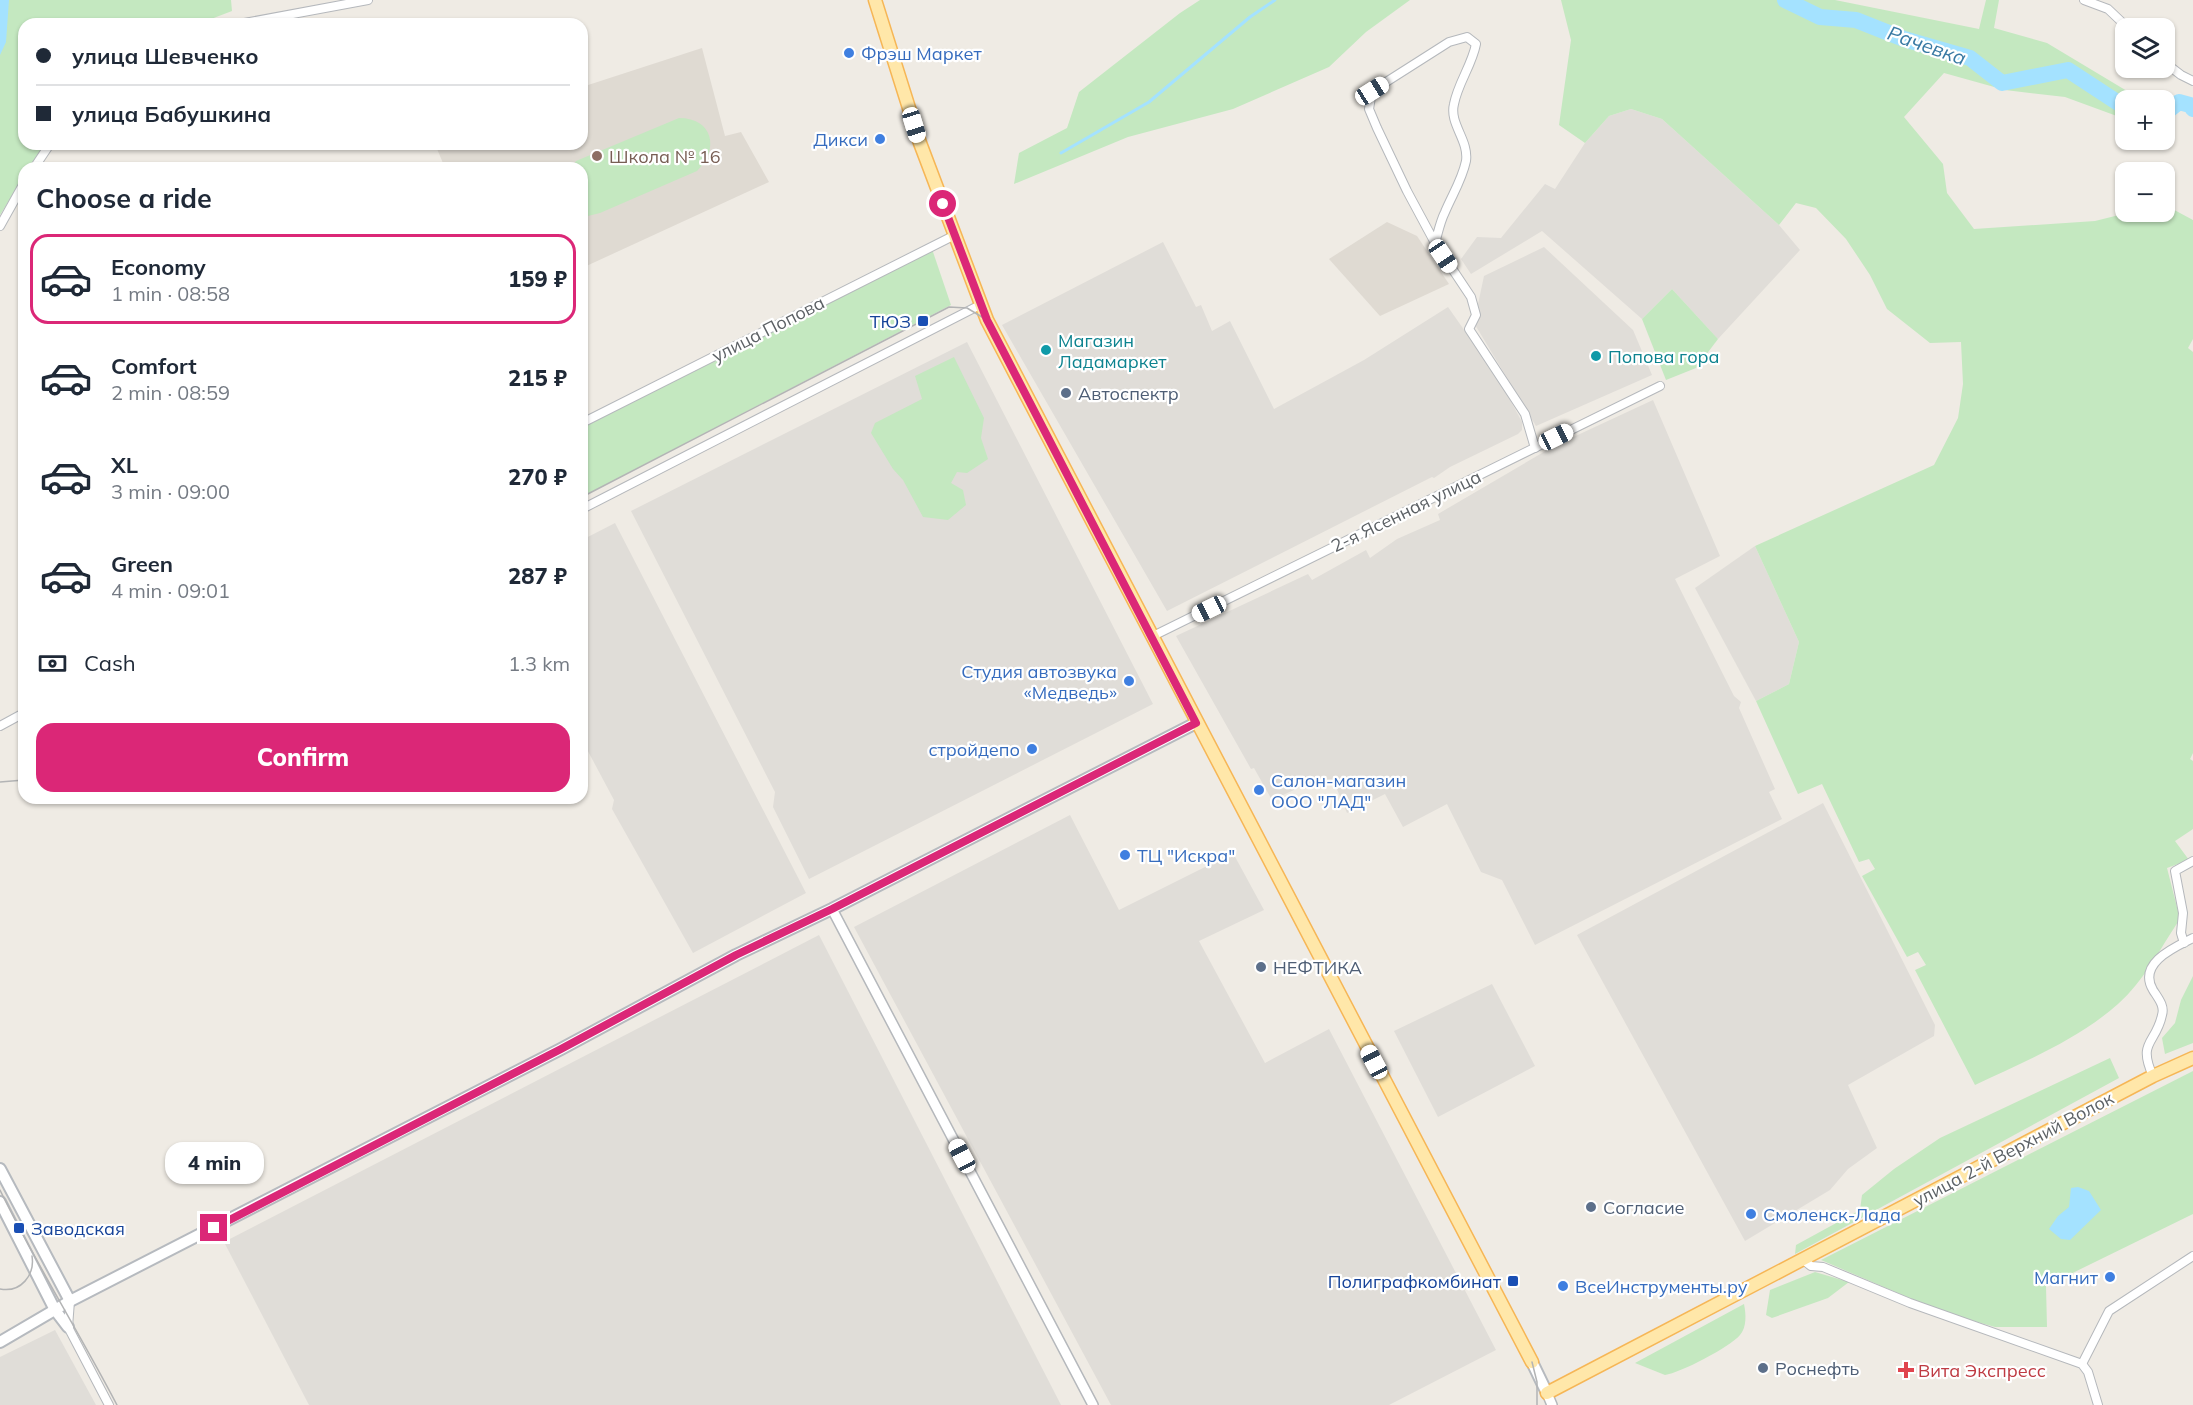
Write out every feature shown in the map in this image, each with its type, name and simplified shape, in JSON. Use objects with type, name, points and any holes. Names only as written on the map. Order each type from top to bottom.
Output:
[{"type":"main road","points":[[875,0],[920,143],[987,320],[1547,1393]]},
{"type":"main road","points":[[0,1342],[70,1301],[551,1054],[736,955],[832,909],[1196,723]]},
{"type":"main road","name":"улица 2-й Верхний Волок","points":[[1547,1393],[2152,1076],[2193,1058]]},
{"type":"main road","points":[[0,1169],[70,1301]]},
{"type":"main road","points":[[0,1202],[55,1310],[68,1327]]},
{"type":"street","points":[[271,18],[368,0]]},
{"type":"street","points":[[2084,0],[2108,9],[2117,18]]},
{"type":"street","points":[[1436,243],[1444,214],[1461,181],[1466,159],[1466,144],[1455,120],[1453,105],[1473,58],[1476,44],[1467,38],[1449,42],[1372,91],[1369,109],[1407,191],[1436,243],[1471,297],[1476,315],[1469,329],[1525,414],[1535,448]]},
{"type":"street","points":[[2175,70],[2193,81]]},
{"type":"street","points":[[0,226],[18,194]]},
{"type":"street","name":"улица Попова","points":[[588,420],[955,235]]},
{"type":"street","points":[[588,506],[980,305]]},
{"type":"street","name":"2-я Ясенная улица","points":[[1152,637],[1660,386]]},
{"type":"street","points":[[0,726],[18,716]]},
{"type":"street","points":[[2184,943],[2181,933],[2183,913],[2175,871],[2193,861]]},
{"type":"street","points":[[832,909],[1092,1405]]},
{"type":"street","points":[[2152,1076],[2145,1059],[2163,1012],[2160,1000],[2151,986],[2150,974],[2160,956],[2193,938]]},
{"type":"street","points":[[2082,1364],[2109,1311],[2193,1256]]},
{"type":"street","points":[[1802,1260],[1811,1266],[1823,1267],[1910,1303],[2082,1364],[2091,1378],[2098,1405]]},
{"type":"street","points":[[70,1301],[68,1327],[109,1405]]},
{"type":"street","points":[[1547,1393],[1552,1405]]},
{"type":"shaded area","name":"Школа № 16","points":[[702,48],[725,136],[741,132],[769,182],[588,265],[588,162],[442,162],[438,150],[588,150],[588,85]]},
{"type":"shaded area","points":[[1631,109],[1662,119],[1779,225],[1800,250],[1718,339],[1672,289],[1642,319],[1542,231],[1471,274],[1461,259],[1477,237],[1501,238],[1545,184],[1555,189],[1585,143],[1609,116]]},
{"type":"shaded area","points":[[1387,222],[1417,236],[1449,284],[1380,316],[1329,259]]},
{"type":"shaded area","points":[[1163,242],[1196,307],[1201,305],[1212,331],[1230,321],[1274,409],[1364,360],[1448,307],[1500,381],[1522,422],[1522,430],[1450,467],[1434,478],[1167,611],[1002,325]]},
{"type":"shaded area","points":[[1544,247],[1633,330],[1652,375],[1536,426],[1474,323],[1484,276]]},
{"type":"shaded area","points":[[967,342],[1153,704],[809,879],[773,807],[775,792],[631,511]]},
{"type":"shaded area","points":[[1653,400],[1720,556],[1675,579],[1734,696],[1741,702],[1739,708],[1775,789],[1769,792],[1782,819],[1535,945],[1502,880],[1481,872],[1447,804],[1403,827],[1385,794],[1347,813],[1336,787],[1323,780],[1318,779],[1272,800],[1254,768],[1251,769],[1176,636],[1308,574],[1312,580],[1366,550],[1370,558],[1397,539],[1440,520],[1438,514],[1554,446]]},
{"type":"shaded area","points":[[615,523],[806,893],[693,953],[612,809],[614,800],[588,751],[588,537]]},
{"type":"shaded area","points":[[1755,546],[1799,642],[1789,684],[1756,701],[1695,588]]},
{"type":"shaded area","points":[[1823,803],[1935,1025],[1934,1036],[1848,1085],[1877,1148],[1848,1169],[1830,1190],[1745,1241],[1577,935]]},
{"type":"shaded area","points":[[1070,815],[1119,910],[1233,853],[1264,910],[1199,941],[1265,1063],[1329,1029],[1496,1350],[1389,1405],[1111,1405],[854,927]]},
{"type":"shaded area","points":[[819,935],[1061,1405],[309,1405],[224,1242]]},
{"type":"shaded area","points":[[1492,984],[1535,1066],[1438,1117],[1394,1031]]},
{"type":"shaded area","points":[[55,1330],[96,1405],[0,1405],[0,1357]]},
{"type":"green space","points":[[0,0],[231,0],[232,11],[214,18],[18,18],[18,150],[41,150],[33,162],[18,162],[18,186],[0,215]]},
{"type":"green space","points":[[1200,0],[1410,0],[1366,32],[1329,67],[1233,109],[1128,137],[1014,184],[1019,153],[1067,128],[1079,92]]},
{"type":"green space","points":[[1561,0],[1835,0],[1979,29],[1986,0],[1999,0],[1994,28],[2047,43],[2125,90],[2115,90],[2115,115],[2065,97],[2005,90],[1944,73],[1904,117],[1943,164],[1947,193],[1974,229],[2095,221],[2115,216],[2115,222],[2175,222],[2175,210],[2193,220],[2193,339],[2188,348],[2193,352],[2193,753],[2190,759],[2193,761],[2193,829],[2175,841],[2189,860],[2167,868],[2180,919],[2136,985],[2102,1017],[2067,1040],[1975,1085],[1915,970],[1926,965],[1918,952],[1907,957],[1862,876],[1875,869],[1869,859],[1859,862],[1822,784],[1798,794],[1756,701],[1789,684],[1799,642],[1755,546],[1934,465],[1958,418],[1963,384],[1961,342],[1930,343],[1887,309],[1870,275],[1846,239],[1816,208],[1796,203],[1779,225],[1662,119],[1631,109],[1609,116],[1585,143],[1559,125],[1571,40]]},
{"type":"green space","points":[[679,118],[699,123],[706,129],[709,136],[709,153],[697,171],[600,213],[588,216],[588,162],[576,161]]},
{"type":"green space","points":[[932,249],[951,305],[588,494],[588,421]]},
{"type":"green space","points":[[1672,289],[1718,339],[1696,368],[1666,380],[1642,319]]},
{"type":"green space","points":[[954,357],[984,418],[981,438],[988,459],[967,473],[957,472],[951,483],[963,490],[966,505],[948,520],[923,517],[903,480],[893,469],[871,433],[875,423],[922,399],[915,376]]},
{"type":"green space","points":[[2193,976],[2193,1043],[2165,1054],[2162,1038],[2175,1023],[2181,1000]]},
{"type":"green space","points":[[2110,1058],[2119,1078],[1795,1254],[1796,1245],[1860,1210],[1862,1195],[1894,1169],[1940,1138]]},
{"type":"green space","points":[[2193,1071],[2193,1214],[2046,1286],[2047,1327],[1995,1327],[1942,1312],[1821,1260]]},
{"type":"green space","points":[[1815,1272],[1849,1282],[1828,1298],[1772,1318],[1766,1315],[1770,1290]]},
{"type":"green space","points":[[1744,1304],[1745,1324],[1740,1335],[1704,1359],[1682,1370],[1665,1375],[1635,1363]]},
{"type":"water","points":[[0,0],[9,0],[6,42],[0,55]]},
{"type":"water","points":[[2078,1187],[2089,1191],[2101,1210],[2070,1240],[2061,1239],[2049,1229],[2058,1216],[2069,1207],[2071,1188]]},
{"type":"waterway","points":[[1061,153],[1149,102],[1250,17],[1275,0]]},
{"type":"waterway","name":"Рачевка","points":[[1785,0],[1820,17],[1856,20],[1904,39],[1970,58],[2002,83],[2068,70],[2115,101]]},
{"type":"waterway","name":"Рачевка","points":[[2175,105],[2179,102],[2190,105],[2193,109]]},
{"type":"tram line","points":[[588,494],[949,307],[967,308],[987,320]]},
{"type":"tram line","points":[[0,782],[18,780]]},
{"type":"tram line","points":[[0,1190],[117,1405]]},
{"type":"tram line","points":[[0,1289],[8,1290],[25,1281],[31,1270],[32,1256]]},
{"type":"tram line","points":[[1532,1362],[1537,1382],[1537,1405]]},
{"type":"place","name":"Фрэш Маркет","points":[[849,53]]},
{"type":"place","name":"Дикси","points":[[880,139]]},
{"type":"place","name":"Школа № 16","points":[[597,156]]},
{"type":"place","name":"ТЮЗ","points":[[923,321]]},
{"type":"place","name":"Магазин Ладамаркет","points":[[1046,350]]},
{"type":"place","name":"Попова гора","points":[[1596,356]]},
{"type":"place","name":"Автоспектр","points":[[1066,393]]},
{"type":"place","name":"Студия автозвука «Медведь»","points":[[1129,681]]},
{"type":"place","name":"стройдепо","points":[[1032,749]]},
{"type":"place","name":"Салон-магазин ООО \"ЛАД\"","points":[[1259,790]]},
{"type":"place","name":"ТЦ \"Искра\"","points":[[1125,855]]},
{"type":"place","name":"НЕФТИКА","points":[[1261,967]]},
{"type":"place","name":"Согласие","points":[[1591,1207]]},
{"type":"place","name":"Смоленск-Лада","points":[[1751,1214]]},
{"type":"place","name":"Заводская","points":[[19,1228]]},
{"type":"place","name":"Магнит","points":[[2110,1277]]},
{"type":"place","name":"Полиграфкомбинат","points":[[1513,1281]]},
{"type":"place","name":"ВсеИнструменты.ру","points":[[1563,1286]]},
{"type":"place","name":"Роснефть","points":[[1763,1368]]},
{"type":"place","name":"Вита Экспресс","points":[[1906,1370]]},
{"type":"route","points":[[214,1228],[561,1049],[736,955],[832,909],[1196,723],[987,320],[943,204]]}]
